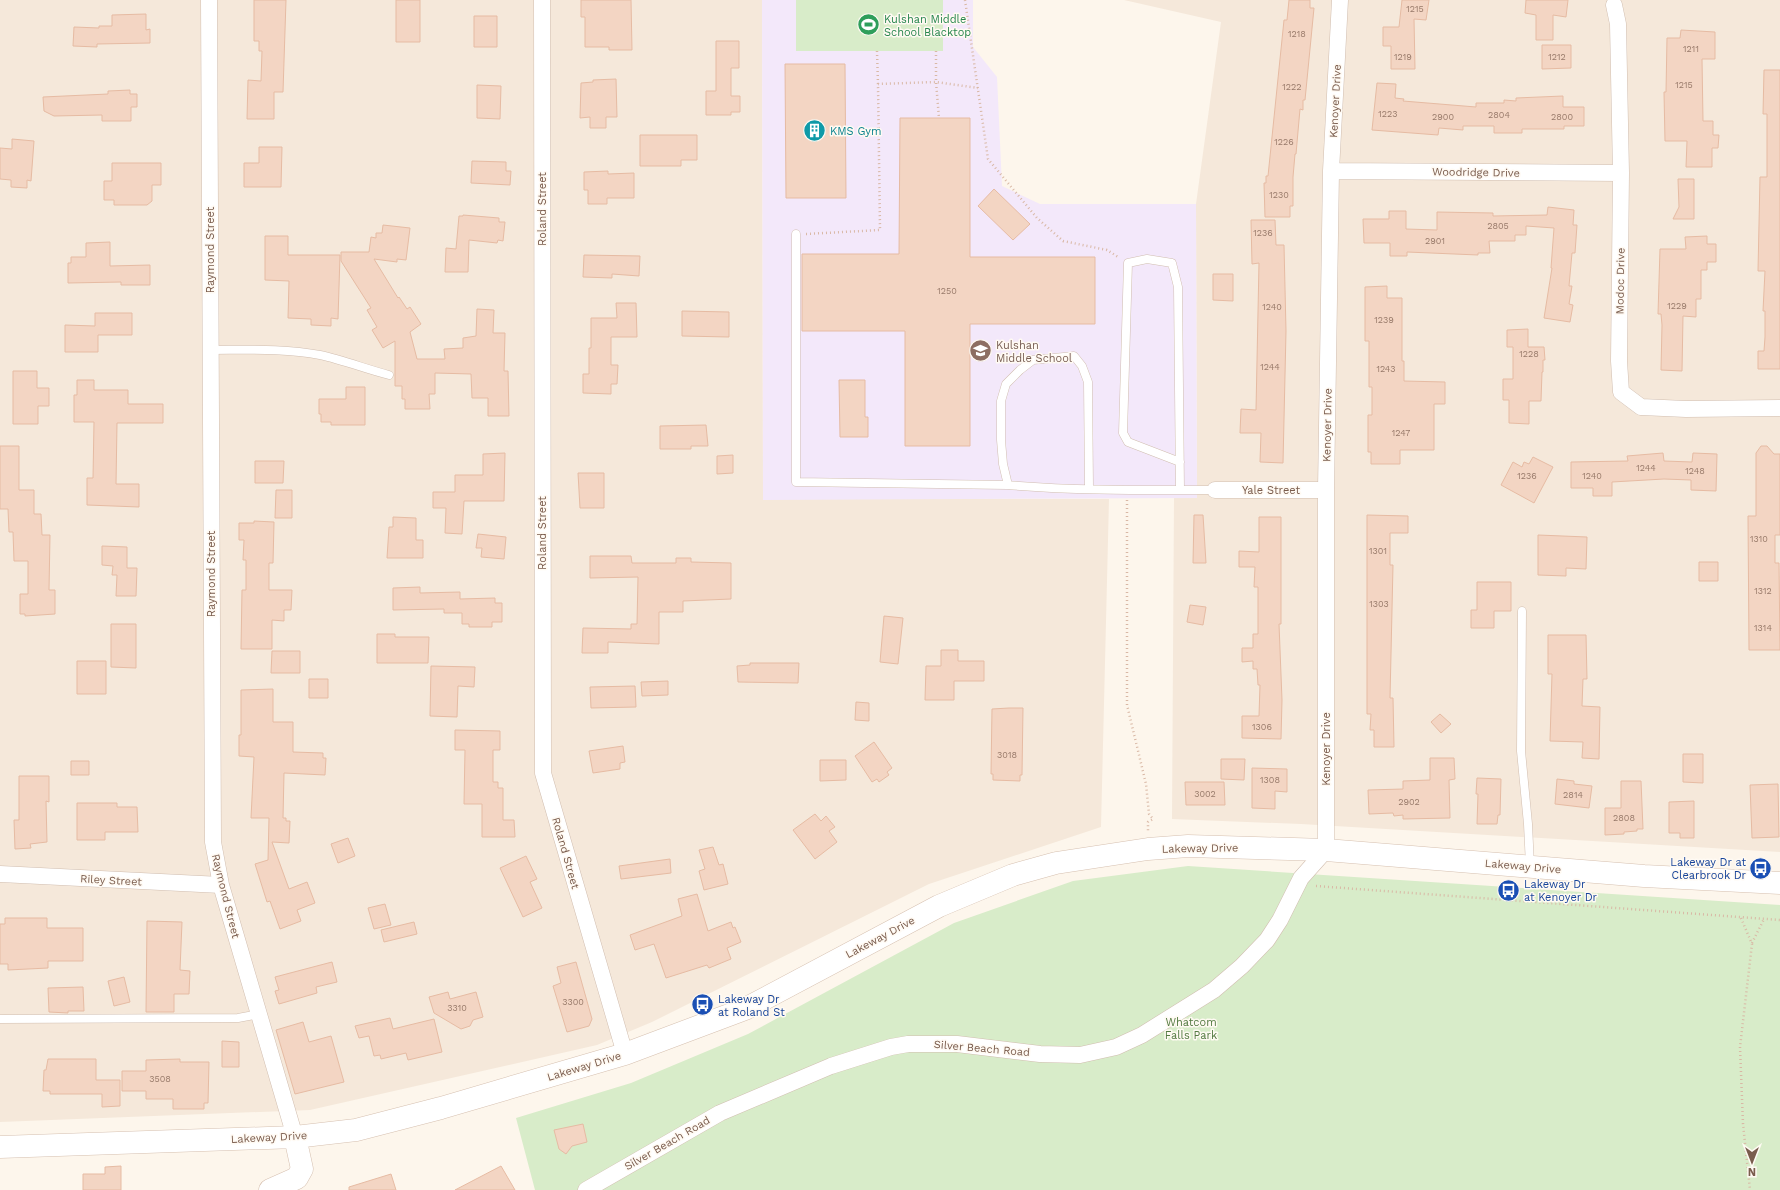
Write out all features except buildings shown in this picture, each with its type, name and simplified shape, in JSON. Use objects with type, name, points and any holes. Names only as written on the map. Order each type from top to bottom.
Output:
[{"type":"main road","name":"Lakeway Drive","points":[[0,1147],[295,1137],[363,1128],[441,1108],[625,1054],[745,1009],[939,906],[1014,875],[1056,863],[1148,849],[1188,846],[1326,850],[1659,877],[1780,883]]},
{"type":"main road","points":[[270,1190],[297,1178],[302,1169],[295,1137]]},
{"type":"street","name":"Raymond Street","points":[[208,0],[213,842],[221,885],[295,1137]]},
{"type":"street","name":"Roland Street","points":[[542,0],[543,773],[625,1054]]},
{"type":"street","name":"Kenoyer Drive","points":[[1326,850],[1326,490],[1331,171],[1340,0]]},
{"type":"street","name":"Modoc Drive","points":[[1614,5],[1618,24],[1621,174],[1620,392],[1641,407],[1686,409],[1780,408]]},
{"type":"street","name":"Woodridge Drive","points":[[1331,171],[1621,174]]},
{"type":"street","name":"Yale Street","points":[[1215,490],[1326,490]]},
{"type":"street","name":"Silver Beach Road","points":[[586,1190],[720,1113],[831,1066],[890,1047],[908,1044],[957,1044],[1046,1054],[1080,1055],[1116,1047],[1142,1035],[1214,990],[1242,966],[1267,940],[1280,920],[1300,878],[1326,850]]},
{"type":"street","name":"Riley Street","points":[[0,874],[221,885]]},
{"type":"lane","points":[[796,234],[796,482],[1215,490]]},
{"type":"lane","points":[[1180,462],[1128,442],[1123,434],[1128,263],[1147,259],[1172,263],[1178,287],[1180,462],[1180,490]]},
{"type":"lane","points":[[210,350],[297,352],[321,356],[389,375]]},
{"type":"lane","points":[[1008,485],[1003,464],[1001,440],[1001,401],[1006,384],[1033,360],[1074,356],[1082,366],[1088,382],[1089,488]]},
{"type":"lane","points":[[1522,611],[1521,751],[1528,824],[1530,866]]},
{"type":"lane","points":[[0,1020],[238,1018],[259,1014]]},
{"type":"path","points":[[965,0],[988,159],[1036,218],[1063,241],[1107,250],[1128,263]]},
{"type":"path","points":[[796,234],[880,230],[877,51]]},
{"type":"path","points":[[936,51],[936,82],[939,118]]},
{"type":"path","points":[[878,84],[936,82],[978,88]]},
{"type":"path","points":[[1127,489],[1127,704],[1146,784],[1149,814],[1153,819],[1148,822],[1148,831]]},
{"type":"path","points":[[1315,880],[1316,886],[1780,920]]},
{"type":"path","points":[[1741,917],[1752,944]]},
{"type":"path","points":[[1750,1190],[1743,1124],[1740,1047],[1752,944],[1764,919]]},
{"type":"shaded area","points":[[0,0],[762,0],[763,499],[1109,499],[1101,827],[929,884],[652,1022],[597,1045],[310,1110],[0,1122]]},
{"type":"shaded area","name":"Kulshan Middle School","points":[[762,0],[973,0],[973,47],[997,77],[1002,186],[1040,204],[1196,204],[1197,498],[763,500]]},
{"type":"shaded area","points":[[1124,0],[1780,0],[1780,852],[1301,824],[1172,819],[1174,498],[1197,498],[1196,204],[1221,22]]},
{"type":"green space","name":"Kulshan Middle School Blacktop","points":[[796,0],[943,0],[943,51],[796,51]]},
{"type":"green space","name":"Whatcom Falls Park","points":[[1188,866],[1780,905],[1780,1190],[535,1190],[516,1118],[631,1083],[748,1034],[954,923],[1073,881]]},
{"type":"place","name":"Kulshan Middle School Blacktop","points":[[869,25]]},
{"type":"place","name":"KMS Gym","points":[[815,131]]},
{"type":"place","name":"Kulshan Middle School","points":[[980,351]]},
{"type":"place","name":"Lakeway Dr at Clearbrook Dr","points":[[1761,868]]},
{"type":"place","name":"Lakeway Dr at Kenoyer Dr","points":[[1508,890]]},
{"type":"place","name":"Lakeway Dr at Roland St","points":[[703,1005]]}]
